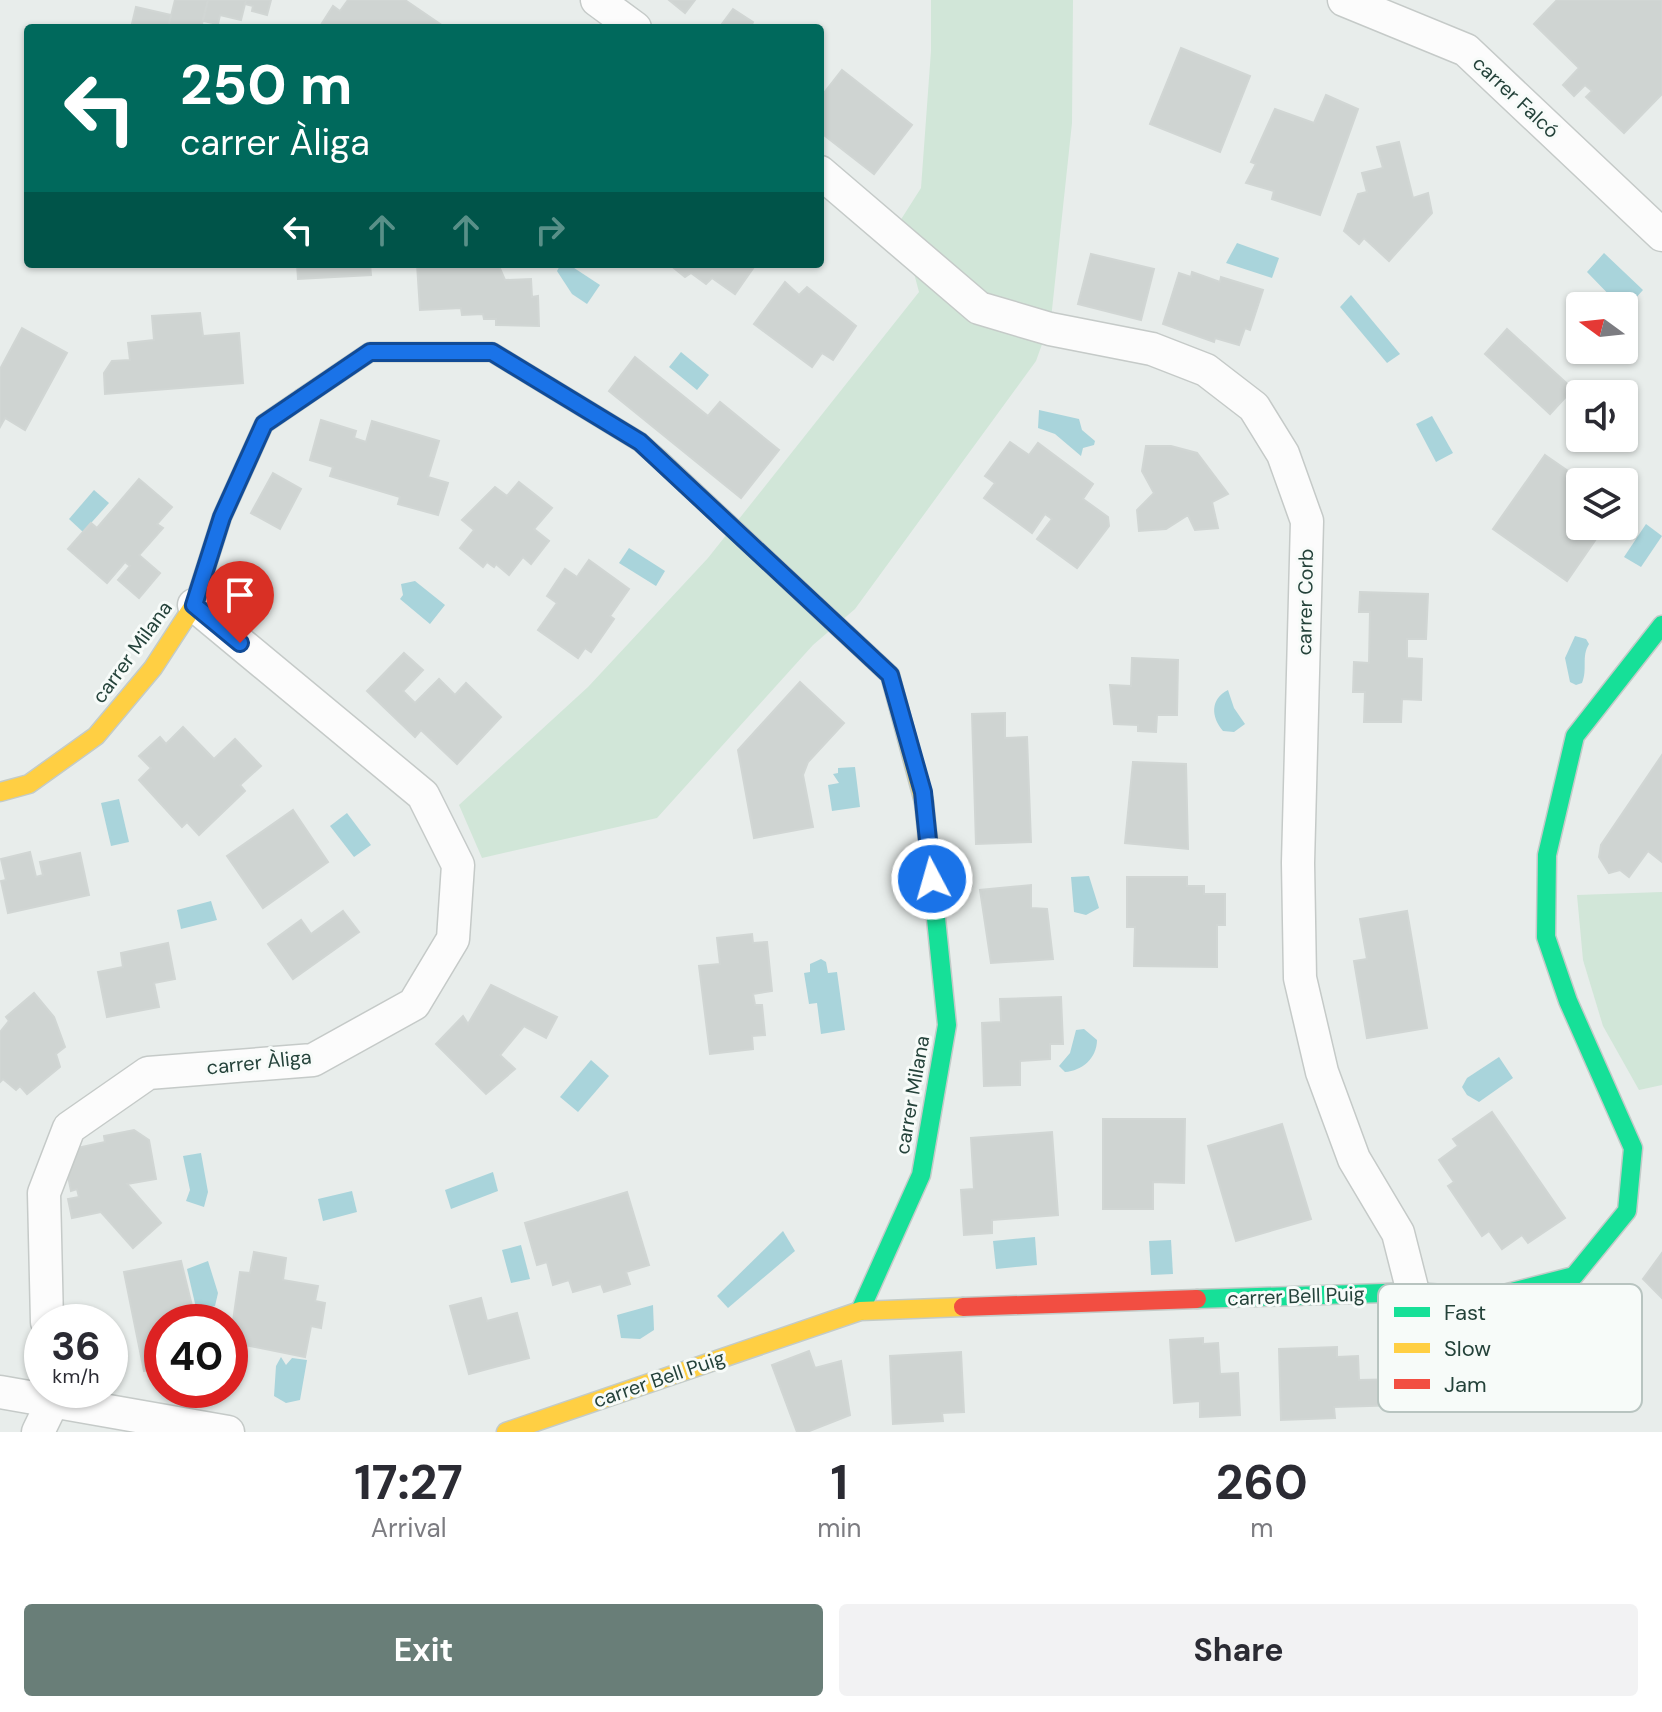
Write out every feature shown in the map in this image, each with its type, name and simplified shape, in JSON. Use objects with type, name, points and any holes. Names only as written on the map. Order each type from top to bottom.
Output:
[{"type":"street","points":[[597,0],[630,24]]},
{"type":"street","name":"carrer Falcó","points":[[1344,0],[1466,50],[1662,235]]},
{"type":"street","name":"carrer Corb","points":[[824,175],[979,308],[1050,329],[1152,349],[1206,370],[1254,407],[1283,454],[1307,521],[1298,863],[1300,978],[1322,1072],[1354,1159],[1398,1233],[1411,1284]]},
{"type":"street","name":"carrer Milana","points":[[0,792],[29,784],[96,736],[153,668],[194,605],[222,517],[264,424],[370,352],[492,352],[640,442],[890,675],[923,792],[947,1025],[921,1175],[860,1311]]},
{"type":"street","name":"carrer Àliga","points":[[47,1304],[44,1193],[69,1128],[148,1073],[313,1060],[414,1004],[453,939],[458,865],[423,795],[194,605]]},
{"type":"street","name":"carrer Bell Puig","points":[[1543,1284],[1574,1276],[1627,1211],[1633,1148],[1568,1001],[1546,937],[1547,855],[1575,736],[1662,625]]},
{"type":"street","name":"carrer Bell Puig","points":[[506,1432],[860,1311],[1378,1293]]},
{"type":"street","points":[[0,1392],[24,1394]]},
{"type":"street","points":[[38,1432],[47,1408]]},
{"type":"street","points":[[111,1408],[228,1432]]},
{"type":"green space","points":[[931,0],[1073,0],[1072,123],[1051,319],[1036,361],[855,609],[813,645],[657,818],[482,858],[459,805],[588,687],[708,558],[919,292],[900,221],[921,188],[931,51]]},
{"type":"green space","points":[[1662,892],[1662,1085],[1639,1090],[1603,1026],[1583,960],[1577,895]]},
{"type":"water","points":[[1237,243],[1279,258],[1272,278],[1226,263]]},
{"type":"water","points":[[1604,253],[1643,290],[1638,296],[1638,292],[1606,292],[1587,272]]},
{"type":"water","points":[[559,268],[574,268],[600,285],[587,304],[572,294],[557,271]]},
{"type":"water","points":[[1351,295],[1400,354],[1387,363],[1340,307]]},
{"type":"water","points":[[681,352],[709,375],[697,390],[669,367]]},
{"type":"water","points":[[1039,410],[1079,419],[1082,430],[1095,441],[1094,445],[1083,448],[1081,456],[1055,434],[1038,428]]},
{"type":"water","points":[[1432,416],[1453,453],[1436,462],[1416,424]]},
{"type":"water","points":[[94,490],[109,503],[83,532],[69,519]]},
{"type":"water","points":[[1646,524],[1662,536],[1641,567],[1624,557]]},
{"type":"water","points":[[629,548],[665,571],[656,586],[619,563]]},
{"type":"water","points":[[415,581],[445,605],[430,624],[400,599],[403,595],[401,584]]},
{"type":"water","points":[[1575,636],[1586,639],[1589,644],[1585,654],[1584,678],[1582,683],[1576,685],[1570,682],[1565,658]]},
{"type":"water","points":[[1228,690],[1234,708],[1245,724],[1234,732],[1223,731],[1214,709],[1218,698]]},
{"type":"water","points":[[855,767],[860,807],[832,811],[828,785],[839,783],[833,774],[838,773],[838,768]]},
{"type":"water","points":[[119,799],[129,842],[111,846],[101,803]]},
{"type":"water","points":[[347,813],[371,845],[354,857],[330,826]]},
{"type":"water","points":[[1089,876],[1099,908],[1086,915],[1074,912],[1071,877]]},
{"type":"water","points":[[211,901],[217,920],[181,929],[177,910]]},
{"type":"water","points":[[821,959],[826,962],[828,973],[837,972],[845,1030],[821,1034],[817,1003],[809,1004],[804,973],[810,972],[810,964]]},
{"type":"water","points":[[1084,1029],[1097,1040],[1094,1052],[1083,1066],[1065,1072],[1059,1066],[1070,1053],[1076,1030]]},
{"type":"water","points":[[1499,1057],[1513,1078],[1479,1102],[1467,1095],[1462,1087],[1467,1078]]},
{"type":"water","points":[[591,1060],[609,1076],[578,1112],[560,1097]]},
{"type":"water","points":[[201,1153],[208,1192],[204,1207],[186,1201],[190,1190],[183,1156]]},
{"type":"water","points":[[493,1172],[498,1191],[451,1209],[445,1190]]},
{"type":"water","points":[[352,1191],[357,1212],[323,1221],[318,1199]]},
{"type":"water","points":[[783,1231],[795,1251],[728,1308],[717,1296]]},
{"type":"water","points":[[1035,1237],[1037,1265],[996,1269],[993,1241]]},
{"type":"water","points":[[1171,1240],[1173,1274],[1151,1275],[1149,1241]]},
{"type":"water","points":[[521,1245],[530,1279],[511,1283],[502,1250]]},
{"type":"water","points":[[208,1261],[218,1293],[215,1304],[195,1304],[187,1269]]},
{"type":"water","points":[[653,1305],[654,1330],[640,1339],[621,1338],[617,1315]]},
{"type":"water","points":[[281,1357],[286,1365],[292,1358],[307,1360],[300,1400],[286,1403],[274,1396],[276,1366]]},
{"type":"building","points":[[175,0],[208,0],[202,24],[169,24]]},
{"type":"building","points":[[208,0],[246,0],[241,20],[220,15],[218,24],[203,21]]},
{"type":"building","points":[[246,0],[271,0],[267,15],[252,11],[253,6],[245,4]]},
{"type":"building","points":[[348,0],[405,0],[440,24],[322,24],[333,6],[340,11]]},
{"type":"building","points":[[669,0],[695,0],[685,13]]},
{"type":"building","points":[[1557,0],[1662,0],[1662,94],[1624,133],[1586,97],[1592,91],[1585,85],[1574,96],[1563,85],[1579,68],[1534,24]]},
{"type":"building","points":[[136,7],[171,15],[169,24],[132,24]]},
{"type":"building","points":[[733,9],[753,22],[752,24],[722,24]]},
{"type":"building","points":[[1181,48],[1250,76],[1220,152],[1150,124]]},
{"type":"building","points":[[842,70],[912,125],[874,174],[824,135],[824,93]]},
{"type":"building","points":[[1326,95],[1358,109],[1320,215],[1272,199],[1274,191],[1246,183],[1256,164],[1251,162],[1275,109],[1314,123]]},
{"type":"building","points":[[1399,142],[1413,198],[1428,193],[1432,213],[1389,261],[1364,238],[1359,244],[1344,231],[1358,194],[1367,192],[1362,173],[1383,168],[1377,147]]},
{"type":"building","points":[[1091,254],[1154,269],[1141,320],[1078,304]]},
{"type":"building","points":[[297,268],[370,268],[371,275],[298,279]]},
{"type":"building","points":[[417,268],[500,268],[505,280],[531,279],[532,297],[538,296],[539,326],[496,325],[496,319],[484,319],[483,314],[462,315],[461,308],[420,310]]},
{"type":"building","points":[[674,268],[753,268],[735,294],[712,278],[706,284],[691,273],[685,277]]},
{"type":"building","points":[[1192,272],[1220,282],[1221,277],[1263,290],[1250,330],[1245,328],[1239,345],[1215,338],[1214,342],[1163,324],[1179,273],[1191,277]]},
{"type":"building","points":[[785,282],[799,295],[807,287],[856,326],[833,360],[822,353],[812,367],[754,324]]},
{"type":"building","points":[[200,313],[203,336],[239,333],[243,383],[105,394],[104,373],[112,361],[130,360],[128,343],[154,340],[152,316]]},
{"type":"building","points":[[22,328],[67,353],[25,430],[5,418],[0,427],[0,369]]},
{"type":"building","points":[[1507,329],[1566,383],[1566,397],[1550,414],[1485,354]]},
{"type":"building","points":[[635,357],[708,416],[720,402],[779,450],[741,498],[609,391]]},
{"type":"building","points":[[321,420],[356,431],[354,438],[366,442],[372,421],[439,441],[428,477],[448,483],[438,515],[398,504],[400,497],[330,476],[333,467],[310,460]]},
{"type":"building","points":[[1010,442],[1029,455],[1038,443],[1093,484],[1083,499],[1108,517],[1109,526],[1077,568],[1037,539],[1052,519],[1045,514],[1032,533],[984,498],[995,483],[985,476]]},
{"type":"building","points":[[1146,446],[1171,446],[1197,453],[1228,494],[1212,502],[1218,528],[1195,530],[1188,515],[1166,529],[1139,531],[1137,510],[1154,493],[1142,471]]},
{"type":"building","points":[[1545,455],[1566,470],[1566,540],[1595,540],[1567,581],[1493,529]]},
{"type":"building","points":[[273,473],[301,489],[280,529],[251,513]]},
{"type":"building","points":[[139,479],[172,507],[157,524],[163,528],[139,555],[160,573],[139,598],[118,580],[130,566],[125,562],[107,583],[68,549],[91,523],[97,528]]},
{"type":"building","points":[[519,482],[552,508],[534,529],[549,541],[531,564],[523,557],[509,575],[496,564],[494,567],[487,562],[483,567],[460,548],[474,530],[462,520],[495,487],[507,496]]},
{"type":"building","points":[[589,560],[629,589],[610,616],[614,619],[591,652],[585,648],[578,658],[538,630],[557,603],[547,596],[565,569],[577,577]]},
{"type":"building","points":[[1360,592],[1428,594],[1426,639],[1407,639],[1407,658],[1422,659],[1421,700],[1402,699],[1401,722],[1364,722],[1365,692],[1353,692],[1354,662],[1369,663],[1370,612],[1359,612]]},
{"type":"building","points":[[404,653],[423,670],[403,691],[415,703],[439,679],[455,695],[466,683],[501,717],[457,764],[421,730],[415,737],[367,691]]},
{"type":"building","points":[[1132,658],[1178,660],[1177,715],[1157,715],[1156,732],[1138,731],[1138,725],[1114,724],[1110,685],[1131,686]]},
{"type":"building","points":[[800,682],[844,723],[808,762],[803,775],[813,827],[754,838],[738,750]]},
{"type":"building","points":[[1005,713],[1005,738],[1027,737],[1031,842],[976,844],[972,714]]},
{"type":"building","points":[[183,727],[214,759],[235,739],[261,766],[240,785],[245,791],[199,835],[187,822],[182,827],[139,780],[151,768],[139,756],[160,737],[166,744]]},
{"type":"building","points":[[1662,755],[1662,862],[1648,851],[1629,877],[1620,870],[1609,873],[1599,857],[1601,845]]},
{"type":"building","points":[[1133,762],[1186,764],[1188,849],[1125,843]]},
{"type":"building","points":[[293,810],[328,862],[263,908],[227,856]]},
{"type":"building","points":[[30,852],[36,877],[43,875],[40,862],[80,853],[89,895],[8,913],[1,881],[6,880],[1,859]]},
{"type":"building","points":[[1127,877],[1187,877],[1187,886],[1204,886],[1204,894],[1225,894],[1225,925],[1217,925],[1217,967],[1134,966],[1135,927],[1127,927]]},
{"type":"building","points":[[1031,885],[1031,908],[1047,909],[1053,959],[991,963],[980,890]]},
{"type":"building","points":[[343,911],[359,932],[293,979],[268,944],[301,920],[311,934]]},
{"type":"building","points":[[1407,911],[1427,1028],[1367,1038],[1354,961],[1367,959],[1360,919]]},
{"type":"building","points":[[752,934],[753,943],[767,942],[772,991],[753,994],[755,1005],[762,1005],[765,1035],[752,1036],[753,1049],[710,1054],[699,966],[720,964],[717,938]]},
{"type":"building","points":[[168,943],[175,979],[154,983],[159,1007],[107,1017],[98,972],[123,967],[121,953]]},
{"type":"building","points":[[491,985],[557,1017],[546,1038],[524,1026],[500,1055],[515,1069],[486,1094],[436,1044],[463,1016],[468,1024]]},
{"type":"building","points":[[34,993],[54,1017],[65,1047],[56,1054],[60,1067],[27,1094],[20,1086],[16,1090],[3,1079],[0,1082],[0,1032],[9,1021],[6,1017]]},
{"type":"building","points":[[1061,997],[1063,1044],[1050,1044],[1050,1059],[1020,1061],[1020,1085],[984,1086],[982,1023],[1001,1022],[1000,999]]},
{"type":"building","points":[[1492,1112],[1565,1218],[1528,1243],[1522,1235],[1502,1249],[1489,1231],[1482,1236],[1448,1186],[1454,1182],[1439,1160],[1458,1146],[1453,1139]]},
{"type":"building","points":[[1103,1119],[1185,1119],[1184,1183],[1153,1182],[1153,1209],[1103,1209]]},
{"type":"building","points":[[1282,1124],[1311,1219],[1236,1241],[1208,1146]]},
{"type":"building","points":[[134,1130],[149,1140],[156,1179],[127,1184],[161,1223],[133,1248],[101,1212],[72,1218],[68,1199],[79,1197],[77,1189],[71,1191],[63,1151],[105,1142],[104,1136]]},
{"type":"building","points":[[1052,1132],[1058,1215],[992,1220],[992,1233],[964,1235],[961,1190],[974,1189],[971,1138]]},
{"type":"building","points":[[627,1192],[649,1265],[626,1272],[630,1284],[604,1292],[601,1284],[573,1292],[569,1280],[553,1285],[547,1262],[537,1265],[525,1223]]},
{"type":"building","points":[[254,1252],[286,1258],[283,1280],[318,1286],[315,1301],[325,1303],[321,1328],[311,1326],[305,1357],[248,1346],[248,1304],[235,1304],[240,1272],[250,1273]]},
{"type":"building","points":[[1662,1253],[1662,1298],[1643,1279]]},
{"type":"building","points":[[181,1261],[192,1304],[144,1304],[144,1371],[124,1272]]},
{"type":"building","points":[[481,1298],[487,1321],[517,1313],[529,1358],[469,1374],[450,1306]]},
{"type":"building","points":[[1203,1338],[1203,1344],[1218,1343],[1220,1374],[1238,1373],[1240,1415],[1200,1417],[1200,1401],[1174,1403],[1170,1340]]},
{"type":"building","points":[[1337,1347],[1337,1357],[1358,1356],[1359,1380],[1378,1380],[1378,1406],[1334,1407],[1335,1418],[1281,1420],[1279,1349]]},
{"type":"building","points":[[809,1351],[815,1368],[841,1361],[850,1415],[807,1432],[797,1432],[772,1365]]},
{"type":"building","points":[[961,1352],[964,1412],[942,1413],[943,1421],[893,1424],[890,1356]]},
{"type":"traffic: fast","points":[[1543,1284],[1574,1276],[1627,1211],[1633,1148],[1568,1001],[1546,937],[1547,855],[1575,736],[1662,625]]},
{"type":"traffic: fast","points":[[860,1311],[921,1175],[947,1025],[924,802]]},
{"type":"traffic: fast","points":[[1197,1299],[1378,1293]]},
{"type":"traffic: slow","points":[[0,792],[29,784],[96,736],[153,668],[194,605],[222,517],[264,424],[302,398]]},
{"type":"traffic: slow","points":[[658,458],[890,675],[924,802]]},
{"type":"traffic: slow","points":[[506,1432],[860,1311],[963,1307]]},
{"type":"traffic: jam","points":[[302,398],[370,352],[492,352],[640,442],[658,458]]},
{"type":"traffic: jam","points":[[963,1307],[1197,1299]]},
{"type":"route","points":[[240,643],[194,605],[222,517],[264,424],[370,352],[492,352],[640,442],[890,675],[923,792],[932,879]]}]
